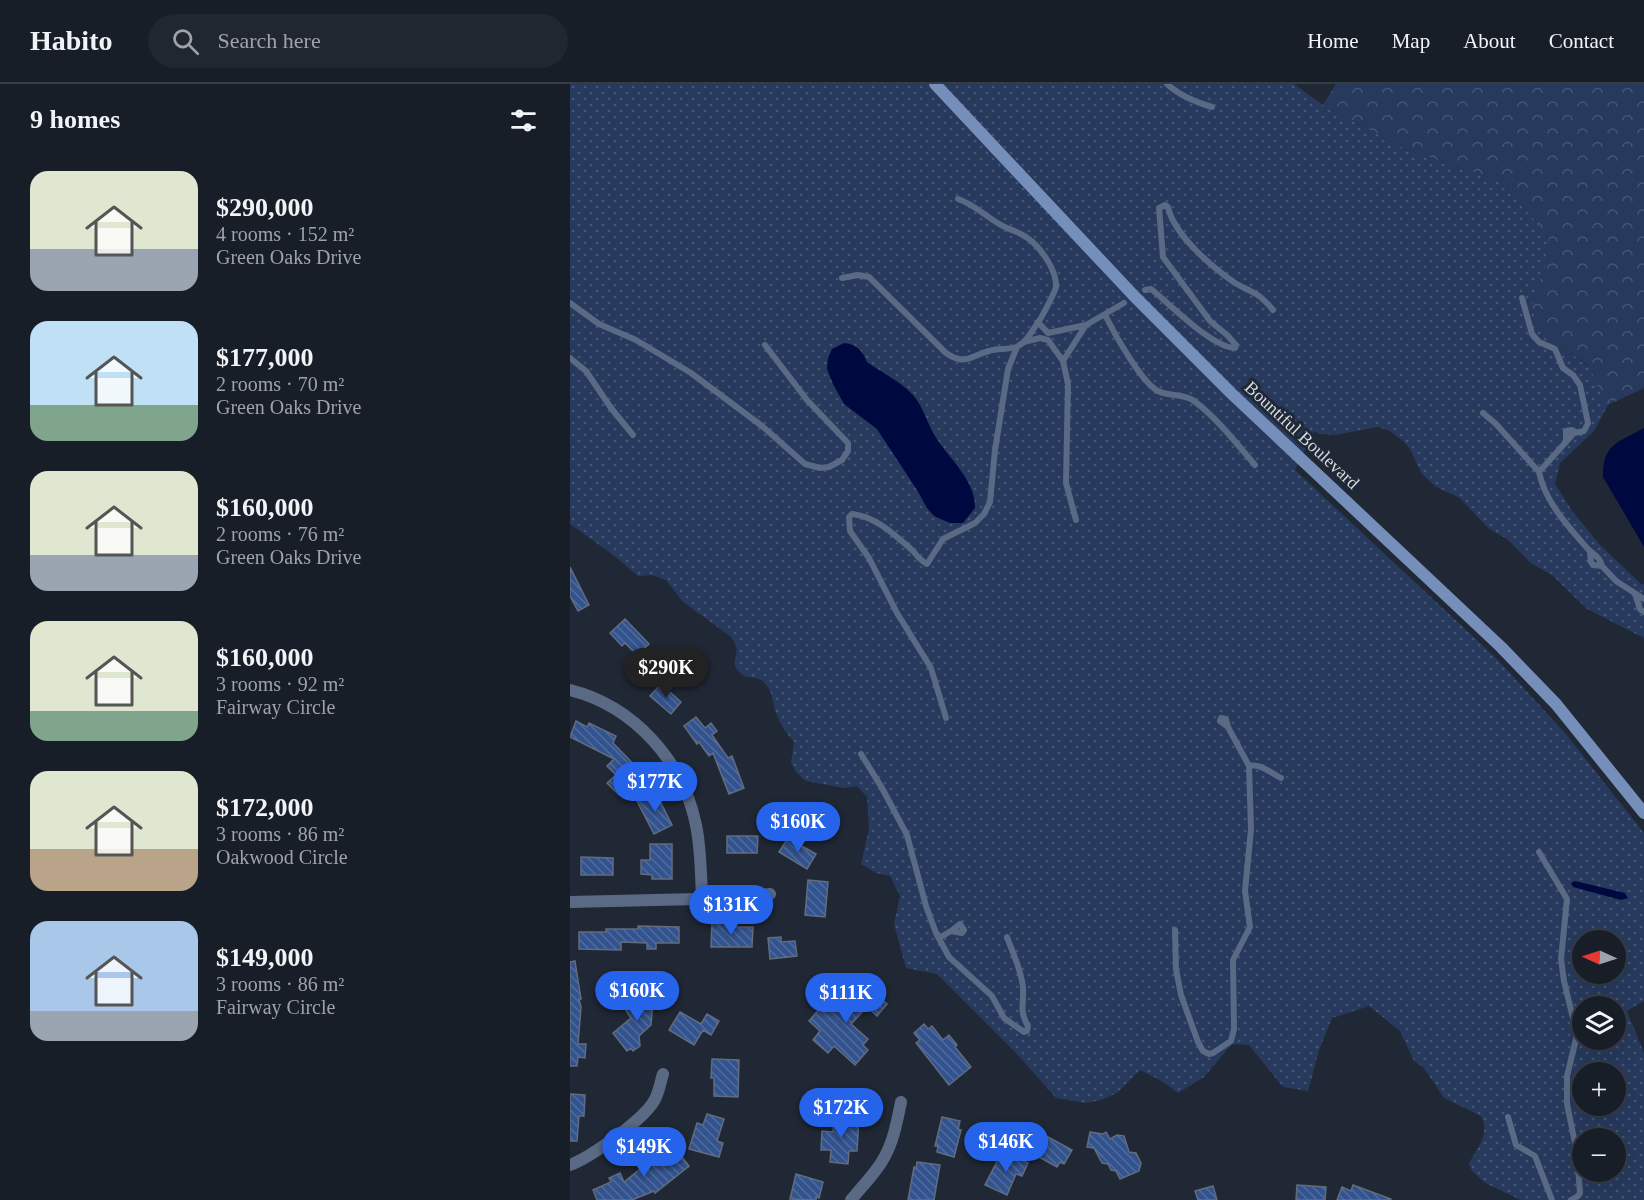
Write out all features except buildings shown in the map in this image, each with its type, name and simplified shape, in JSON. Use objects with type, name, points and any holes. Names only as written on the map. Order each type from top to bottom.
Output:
[{"type":"main road","name":"Bountiful Boulevard","points":[[935,84],[1135,297],[1232,394],[1501,647],[1570,721],[1644,813]]},
{"type":"street","points":[[570,690],[600,701],[625,716],[654,741],[674,768],[686,791],[697,826],[702,899]]},
{"type":"street","points":[[570,902],[740,898],[770,894]]},
{"type":"street","points":[[570,1164],[590,1154],[646,1112],[655,1100],[663,1074]]},
{"type":"street","points":[[851,1200],[878,1168],[890,1146],[896,1131],[901,1102]]},
{"type":"lane","points":[[1167,84],[1178,93],[1212,107]]},
{"type":"lane","points":[[946,718],[932,668],[897,613],[869,558],[850,531],[849,517],[852,514],[859,515],[875,521],[891,531],[927,564],[943,539],[975,523],[984,514],[990,502],[995,450],[1008,369],[1056,290],[1056,282],[1050,265],[1028,237],[1003,227],[965,201],[958,199]]},
{"type":"lane","points":[[1145,290],[1151,289],[1201,332],[1222,344],[1235,348],[1233,340],[1210,321],[1163,257],[1159,208],[1165,205],[1187,240],[1236,284],[1258,295],[1273,310]]},
{"type":"lane","points":[[842,278],[858,275],[869,277],[954,359],[969,359],[987,351],[1044,338],[1048,340],[1063,361],[1068,384],[1066,483],[1076,520]]},
{"type":"lane","points":[[1522,298],[1532,334],[1539,342],[1555,349],[1563,368],[1573,375],[1580,385],[1588,423],[1584,431],[1574,433],[1539,472]]},
{"type":"lane","points":[[570,303],[599,324],[636,340],[691,373],[762,426],[805,464],[820,468],[830,467],[842,460],[848,451],[848,443],[807,400],[765,345]]},
{"type":"lane","points":[[1038,322],[1048,333],[1086,325],[1124,303]]},
{"type":"lane","points":[[1105,315],[1129,357],[1156,390],[1188,397],[1196,403],[1227,432],[1255,465]]},
{"type":"lane","points":[[1063,361],[1086,325]]},
{"type":"lane","points":[[570,358],[586,371],[633,435]]},
{"type":"lane","points":[[1483,413],[1496,424],[1539,472],[1551,504],[1590,552],[1599,558],[1602,566],[1616,581],[1644,599]]},
{"type":"lane","points":[[1635,594],[1640,609],[1644,612]]},
{"type":"lane","points":[[1175,930],[1176,969],[1181,995],[1198,1042],[1203,1051],[1213,1053],[1231,1041],[1234,1029],[1233,960],[1250,927],[1245,891],[1251,829],[1249,766],[1228,727]]},
{"type":"lane","points":[[861,754],[907,835],[926,906],[949,957],[992,996],[1005,1017],[1024,1032],[1027,1031],[1028,1026],[1022,1016],[1023,989],[1007,937]]},
{"type":"lane","points":[[1249,766],[1258,766],[1281,778]]},
{"type":"lane","points":[[1539,852],[1567,899],[1561,959],[1577,1035],[1567,1076],[1567,1104],[1577,1153],[1580,1193],[1571,1200]]},
{"type":"lane","points":[[939,938],[951,931]]},
{"type":"lane","points":[[1508,1117],[1516,1145],[1535,1156],[1552,1200]]},
{"type":"green space","points":[[570,84],[1294,84],[1323,105],[1405,149],[1500,181],[1538,224],[1551,227],[1547,330],[1560,345],[1593,370],[1608,405],[1594,431],[1560,463],[1555,484],[1573,512],[1599,544],[1641,584],[1644,584],[1644,638],[1587,609],[1552,575],[1531,563],[1507,539],[1488,528],[1460,498],[1436,487],[1422,474],[1410,449],[1388,430],[1377,427],[1336,435],[1319,434],[1314,431],[1295,470],[1496,658],[1565,733],[1644,833],[1644,1001],[1627,1011],[1644,1053],[1644,1200],[1521,1200],[1485,1183],[1472,1171],[1469,1164],[1483,1136],[1484,1123],[1481,1116],[1444,1098],[1424,1068],[1414,1061],[1400,1031],[1369,1006],[1332,1018],[1319,1050],[1308,1091],[1283,1087],[1249,1045],[1232,1044],[1204,1077],[1178,1093],[1160,1080],[1140,1070],[1117,1093],[1101,1100],[1086,1103],[1056,1098],[1016,1053],[937,974],[906,968],[894,924],[900,896],[890,876],[876,873],[861,864],[869,829],[867,797],[857,786],[844,788],[806,781],[796,772],[791,763],[794,742],[779,721],[769,689],[763,681],[745,676],[738,670],[734,663],[736,645],[730,636],[683,602],[666,580],[651,575],[638,576],[570,524]]},
{"type":"green space","points":[[1336,84],[1644,84],[1644,388],[1608,405],[1605,404],[1589,366],[1560,345],[1535,322],[1532,299],[1544,270],[1549,237],[1500,181],[1405,149],[1323,105]]},
{"type":"shaded area","points":[[844,343],[858,349],[867,362],[902,385],[916,399],[935,436],[971,488],[975,508],[963,523],[950,523],[934,516],[877,429],[844,404],[827,369],[832,349]]},
{"type":"shaded area","points":[[1644,428],[1644,547],[1603,477],[1603,466],[1605,457],[1614,445]]},
{"type":"shaded area","points":[[1575,881],[1625,893],[1628,898],[1621,900],[1573,887],[1571,883]]}]
